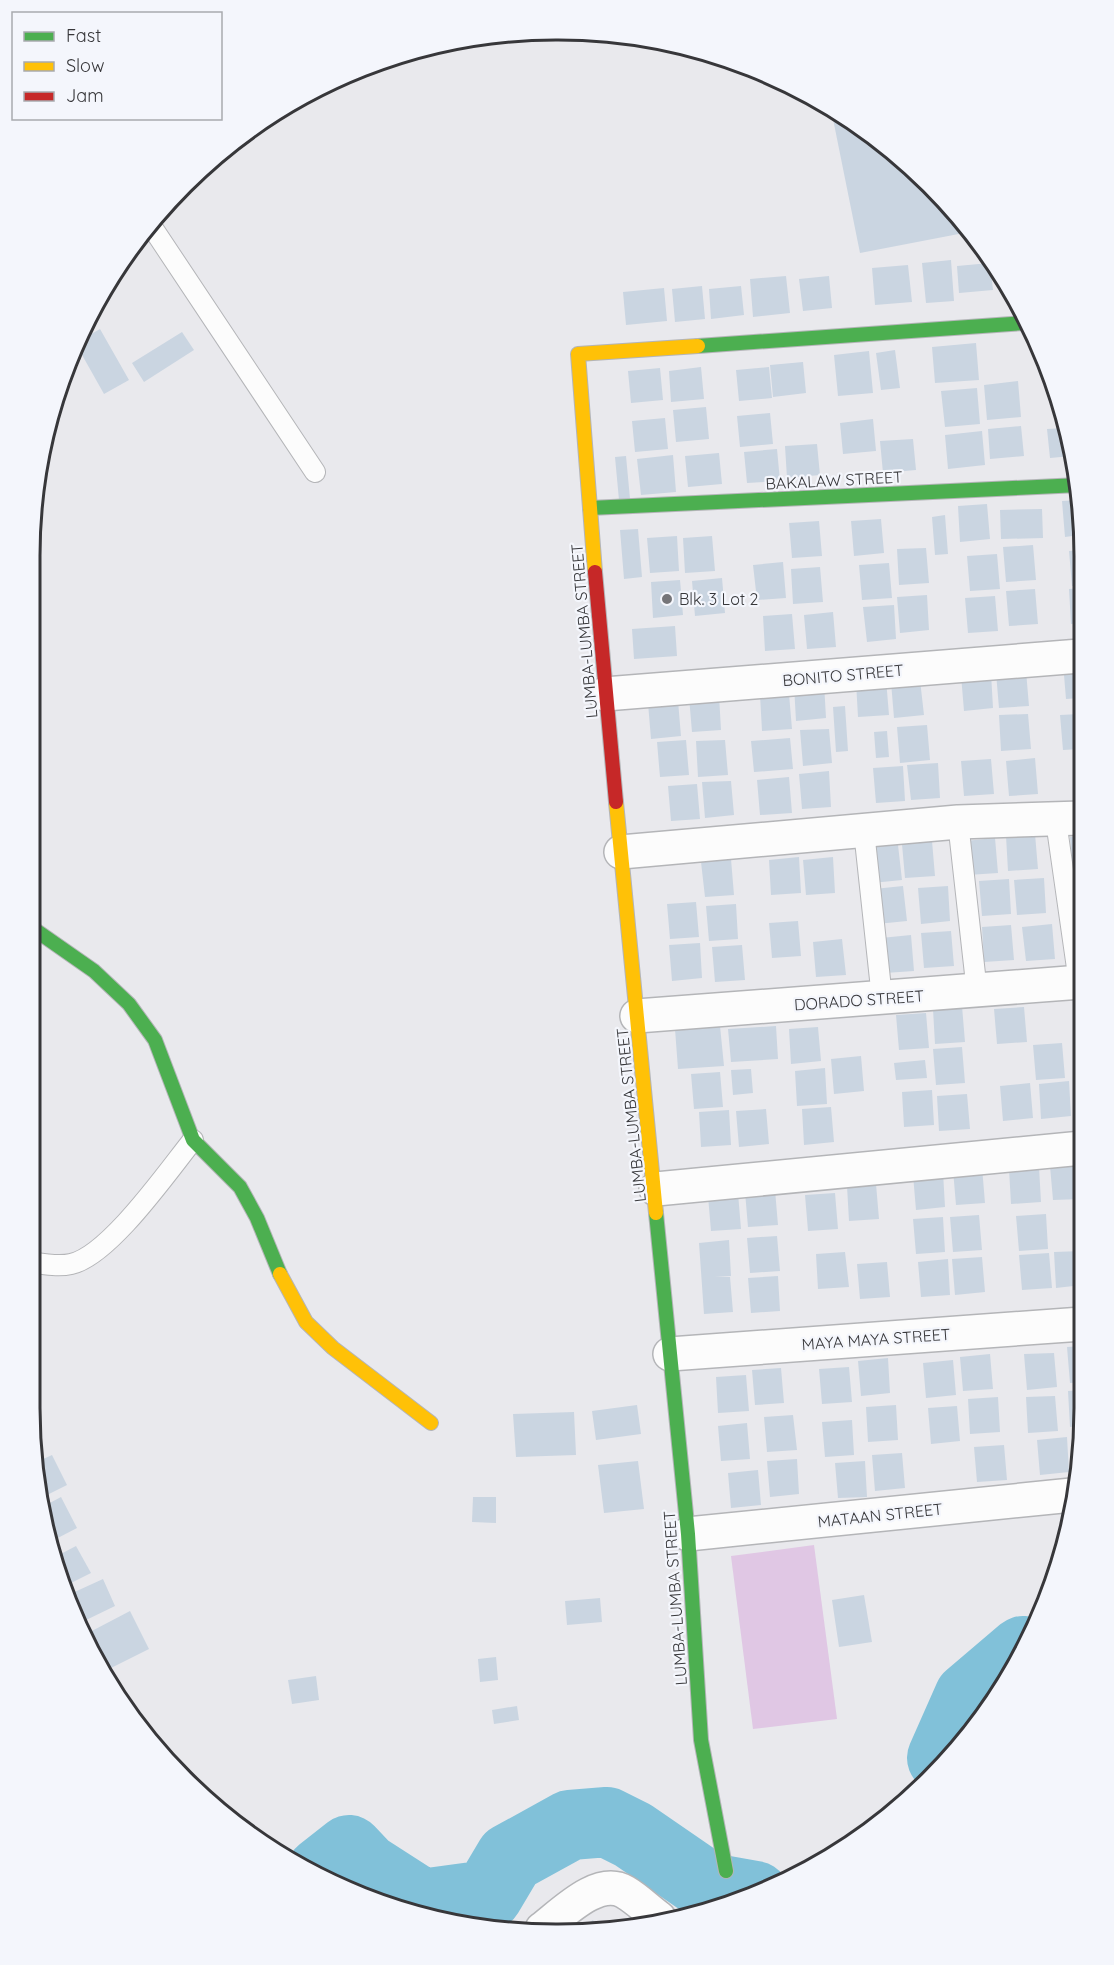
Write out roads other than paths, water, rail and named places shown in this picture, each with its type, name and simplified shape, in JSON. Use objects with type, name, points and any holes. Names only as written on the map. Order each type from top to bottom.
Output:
[{"type":"street","name":"LUMBA-LUMBA STREET","points":[[726,1871],[701,1740],[688,1534],[606,693],[578,354],[1017,323]]},
{"type":"street","name":"BAKALAW STREET","points":[[590,508],[1068,486]]},
{"type":"street","name":"BONITO STREET","points":[[606,693],[1074,656]]},
{"type":"street","points":[[621,852],[958,822],[1068,819]]},
{"type":"street","points":[[40,933],[94,971],[129,1004],[155,1040],[193,1140],[240,1187],[257,1218],[288,1292],[306,1322],[333,1348],[431,1423]]},
{"type":"street","name":"DORADO STREET","points":[[637,1016],[977,992],[1074,983]]},
{"type":"street","points":[[656,1189],[1074,1149]]},
{"type":"street","name":"MAYA MAYA STREET","points":[[670,1354],[1074,1325]]},
{"type":"street","name":"MATAAN STREET","points":[[688,1534],[1066,1496]]},
{"type":"street","points":[[549,1924],[587,1896],[605,1888],[622,1890],[656,1915]]},
{"type":"lane","points":[[156,232],[315,472]]},
{"type":"lane","points":[[1068,819],[1074,900]]},
{"type":"lane","points":[[958,822],[977,992]]},
{"type":"lane","points":[[864,831],[882,998]]},
{"type":"lane","points":[[40,1262],[72,1264],[90,1254],[128,1220],[193,1140]]},
{"type":"waterway","points":[[947,1746],[969,1697],[1002,1669]]},
{"type":"waterway","points":[[325,1869],[349,1850],[366,1868],[422,1904],[488,1895],[510,1858],[570,1825],[607,1822],[633,1835],[710,1888],[735,1892]]},
{"type":"place","name":"Blk. 3 Lot 2","points":[[667,599]]}]
